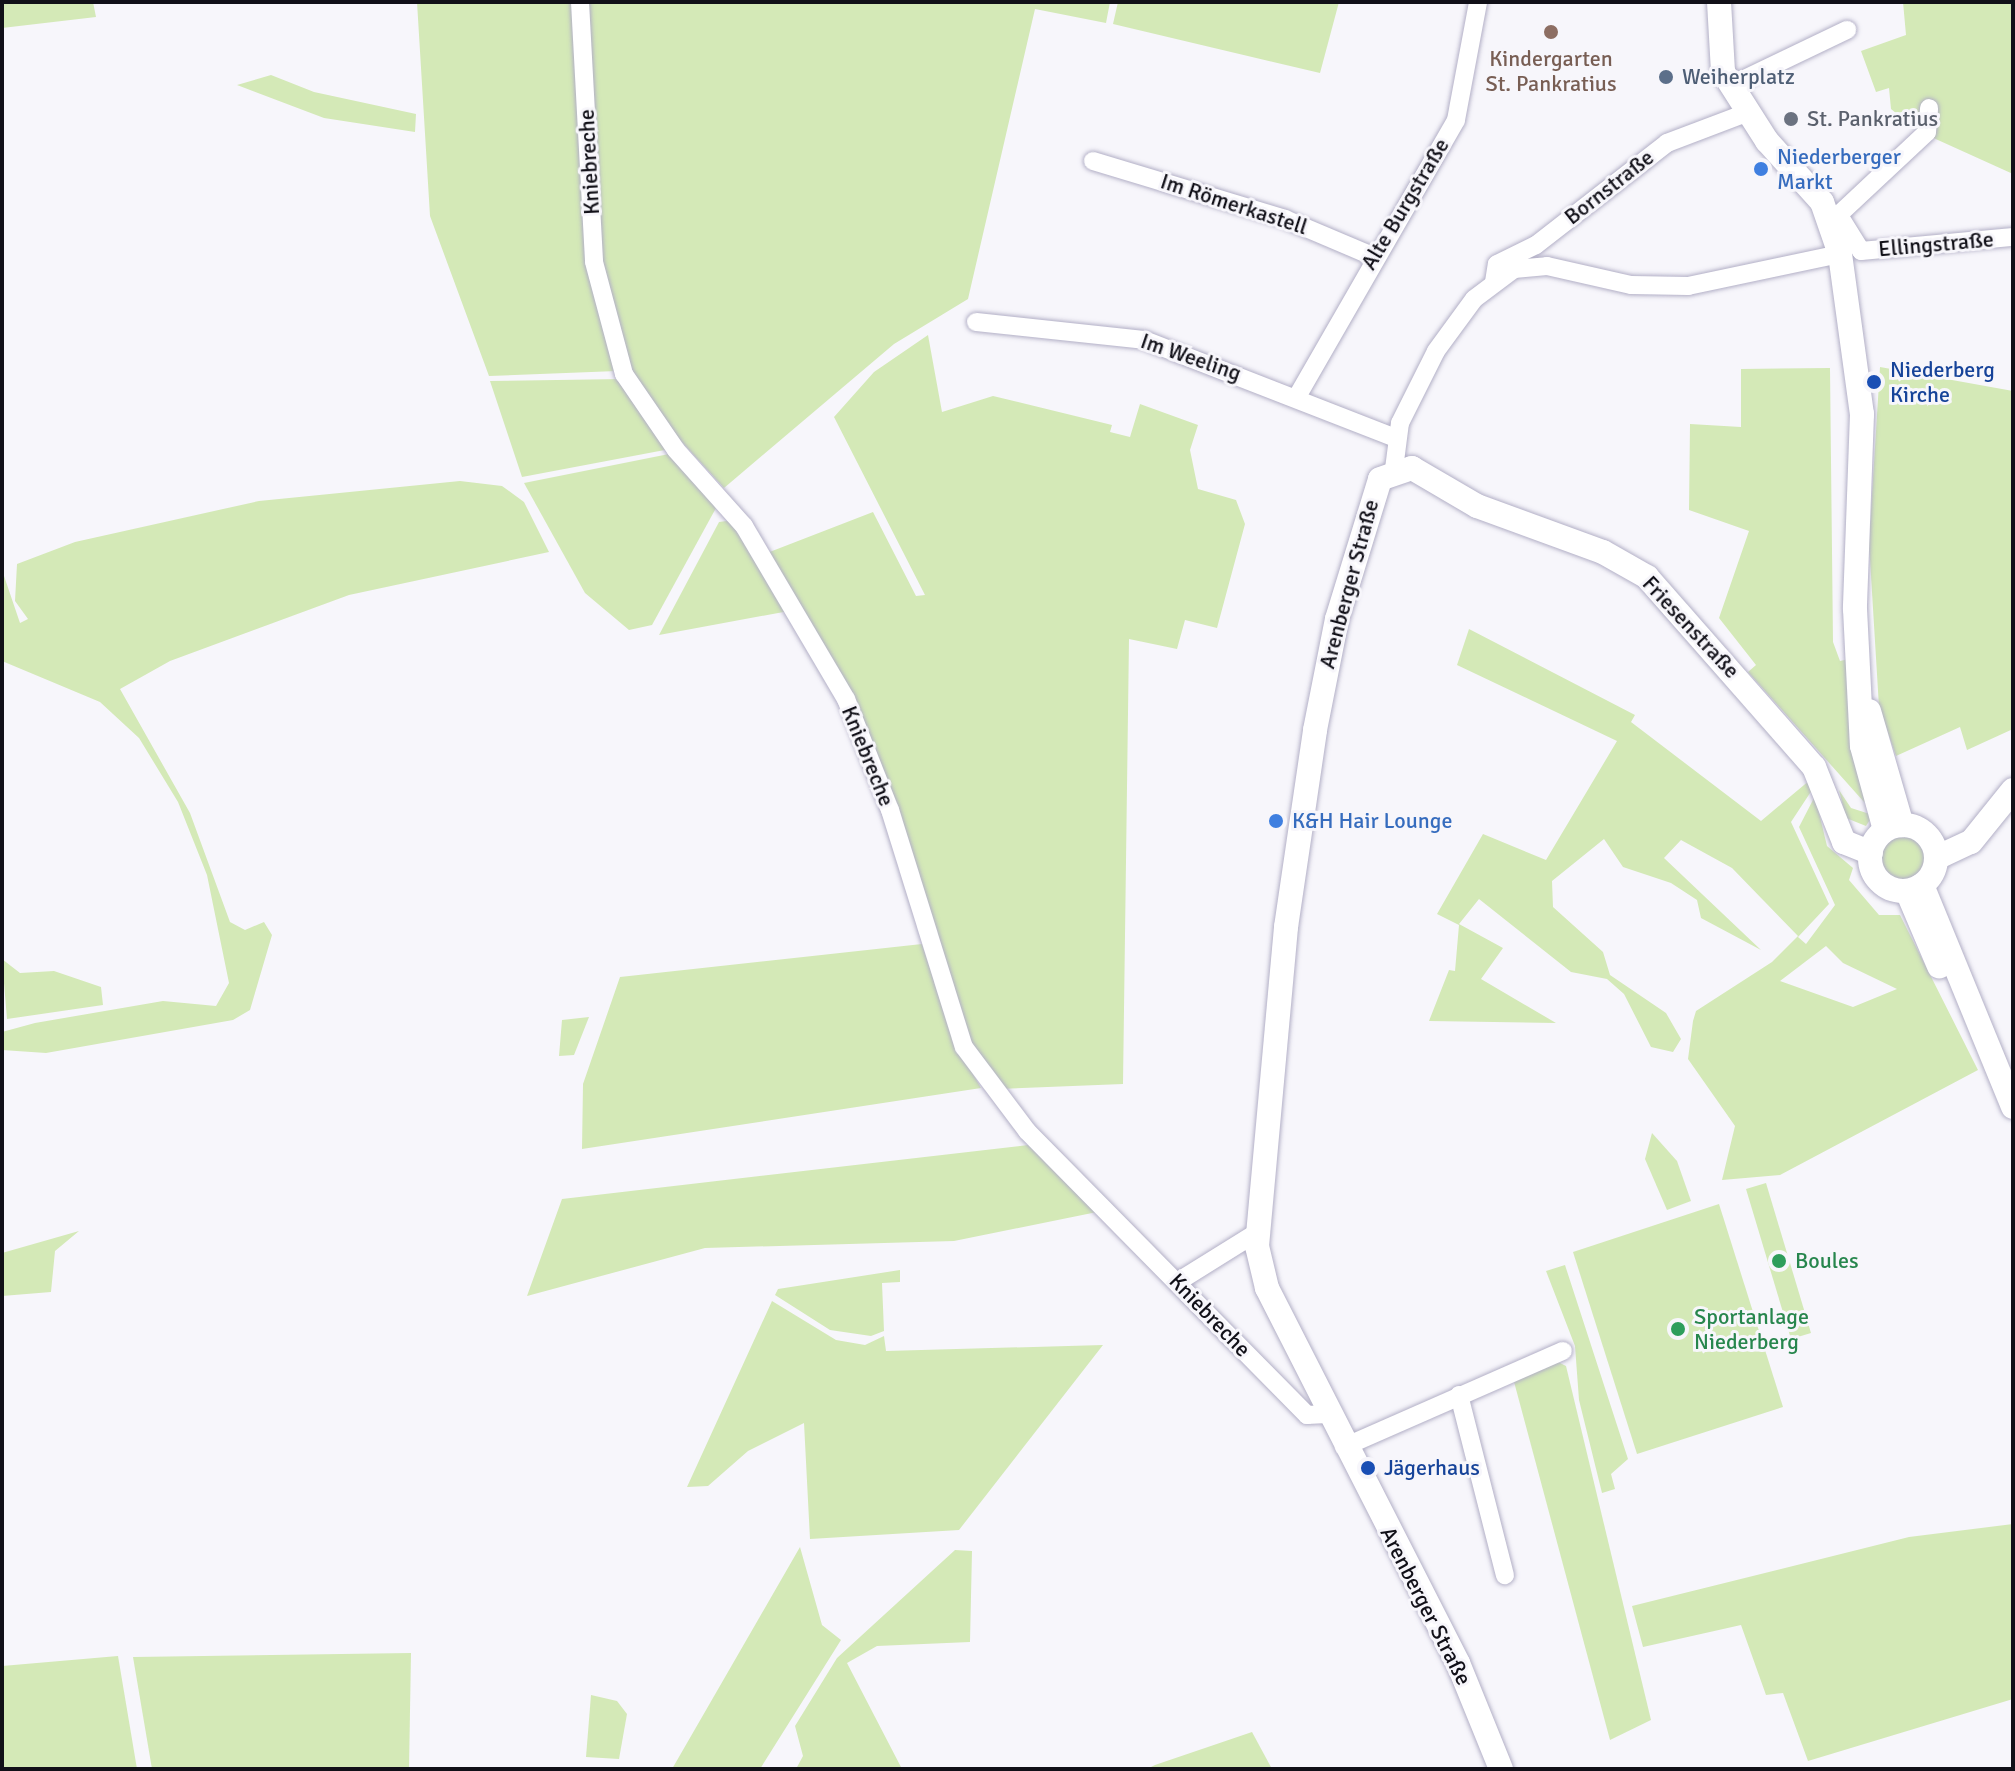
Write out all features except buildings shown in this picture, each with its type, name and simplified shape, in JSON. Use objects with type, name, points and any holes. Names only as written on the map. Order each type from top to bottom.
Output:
[{"type":"street","name":"Kniebreche","points":[[580,2],[594,262],[629,384],[744,526],[846,699],[890,810],[964,1047],[1027,1131],[1179,1281],[1307,1415],[1327,1414]]},
{"type":"street","name":"Alte Burgstraße","points":[[1298,395],[1372,256],[1463,103],[1478,2]]},
{"type":"street","points":[[1719,2],[1718,52],[1730,86],[1746,113],[1836,219],[1862,414],[1858,679],[1862,746],[1894,828],[1933,848],[1971,842],[2010,794]]},
{"type":"street","points":[[1730,86],[1847,30]]},
{"type":"street","points":[[1836,219],[1927,132],[1929,108]]},
{"type":"street","name":"Bornstraße","points":[[1494,282],[1497,264],[1536,245],[1667,143],[1746,113]]},
{"type":"street","name":"Im Römerkastell","points":[[1093,161],[1285,219],[1372,256]]},
{"type":"street","name":"Ellingstraße","points":[[1836,219],[1861,251],[2013,237]]},
{"type":"street","points":[[1394,469],[1395,438],[1436,351],[1494,282],[1535,266],[1631,285],[1688,286],[1840,254]]},
{"type":"street","name":"Im Weeling","points":[[976,322],[1119,333],[1298,395],[1395,438]]},
{"type":"street","name":"Friesenstraße","points":[[1394,469],[1422,473],[1477,506],[1603,552],[1647,577],[1814,767],[1844,842],[1871,853]]},
{"type":"street","name":"Arenberger Straße","points":[[1394,469],[1376,487],[1324,674],[1286,927],[1256,1233],[1267,1288],[1327,1414],[1458,1663],[1501,1769]]},
{"type":"street","points":[[1894,828],[1871,853],[1883,884],[1915,888]]},
{"type":"street","points":[[1933,848],[1915,888],[1947,982],[1969,1010],[2013,1107]]},
{"type":"street","points":[[1179,1281],[1256,1233]]},
{"type":"street","points":[[1344,1447],[1563,1351]]},
{"type":"street","points":[[1459,1395],[1505,1575]]},
{"type":"green space","points":[[2,2],[93,2],[96,17],[2,28]]},
{"type":"green space","points":[[417,2],[1110,2],[1106,23],[1035,9],[968,299],[894,344],[724,488],[617,371],[489,376],[430,216]]},
{"type":"green space","points":[[1118,2],[1339,2],[1320,73],[1113,24]]},
{"type":"green space","points":[[1903,2],[2013,2],[2013,174],[1918,131],[1891,109],[1889,88],[1876,92],[1861,51],[1906,35]]},
{"type":"green space","points":[[271,75],[314,92],[416,114],[415,132],[324,118],[237,85]]},
{"type":"green space","points":[[928,335],[942,412],[993,396],[1112,425],[1110,432],[1130,437],[1140,404],[1198,425],[1190,450],[1198,489],[1236,500],[1245,524],[1217,628],[1185,620],[1177,649],[1129,639],[1123,1084],[997,1089],[973,1054],[894,808],[767,553],[873,512],[916,596],[925,595],[834,417],[874,372]]},
{"type":"green space","points":[[1880,367],[2013,391],[2013,729],[1967,750],[1960,727],[1896,756],[1879,707],[1869,543]]},
{"type":"green space","points":[[1830,368],[1833,642],[1840,661],[1849,659],[1870,800],[1864,802],[1748,672],[1756,665],[1719,618],[1749,531],[1689,510],[1690,424],[1741,427],[1741,369]]},
{"type":"green space","points":[[622,379],[670,449],[522,477],[490,381]]},
{"type":"green space","points":[[674,453],[716,498],[716,508],[652,625],[629,630],[585,593],[524,483]]},
{"type":"green space","points":[[460,481],[502,486],[524,502],[549,552],[349,595],[170,661],[120,689],[190,813],[230,922],[245,930],[264,922],[272,935],[250,1010],[233,1020],[46,1053],[2,1050],[2,1032],[35,1023],[163,1001],[216,1006],[229,983],[207,875],[178,802],[139,738],[100,702],[2,661],[2,570],[20,623],[28,619],[15,601],[17,564],[75,542],[259,501]]},
{"type":"green space","points":[[734,520],[789,611],[659,635],[719,522]]},
{"type":"green space","points":[[1469,629],[1635,715],[1631,722],[1761,821],[1810,780],[1814,787],[1791,822],[1829,904],[1798,937],[1806,944],[1835,905],[1799,827],[1815,796],[1827,846],[1853,868],[1849,880],[1879,915],[1900,915],[1978,1070],[1780,1175],[1722,1180],[1735,1126],[1688,1059],[1696,1011],[1772,962],[1798,936],[1732,868],[1681,840],[1664,858],[1761,950],[1701,918],[1697,900],[1671,883],[1623,867],[1604,839],[1552,881],[1553,907],[1603,952],[1610,975],[1666,1013],[1681,1039],[1673,1052],[1651,1047],[1624,994],[1607,979],[1571,972],[1479,899],[1459,924],[1503,948],[1481,979],[1556,1023],[1429,1021],[1449,970],[1455,971],[1459,925],[1437,914],[1483,834],[1546,860],[1617,741],[1457,665]],"holes":[[[1826,946],[1843,963],[1897,989],[1853,1007],[1780,981]]]},
{"type":"green space","points":[[1839,790],[1851,808],[1873,815],[1866,826],[1846,818]]},
{"type":"green space","points":[[1903,837],[1918,843],[1924,858],[1918,873],[1903,879],[1888,873],[1882,858],[1888,843]]},
{"type":"green space","points":[[922,944],[953,1039],[981,1088],[582,1149],[583,1084],[620,977]]},
{"type":"green space","points":[[2,959],[20,973],[54,971],[101,987],[103,1005],[7,1019]]},
{"type":"green space","points":[[589,1017],[574,1055],[559,1056],[562,1020]]},
{"type":"green space","points":[[1652,1133],[1677,1161],[1691,1201],[1667,1210],[1645,1159]]},
{"type":"green space","points":[[1028,1145],[1097,1212],[954,1241],[705,1248],[527,1296],[562,1199]]},
{"type":"green space","name":"Boules","points":[[1766,1183],[1811,1333],[1791,1339],[1746,1189]]},
{"type":"green space","name":"Sportanlage Niederberg","points":[[1719,1204],[1783,1407],[1637,1454],[1573,1252]]},
{"type":"green space","points":[[79,1231],[55,1251],[51,1292],[2,1296],[2,1253]]},
{"type":"green space","points":[[1565,1265],[1628,1459],[1611,1474],[1615,1489],[1602,1493],[1579,1400],[1575,1346],[1546,1271]]},
{"type":"green space","points":[[900,1270],[900,1282],[882,1283],[884,1331],[871,1336],[830,1330],[775,1295],[778,1289]]},
{"type":"green space","points":[[772,1301],[836,1340],[865,1345],[884,1336],[886,1351],[1103,1345],[959,1530],[810,1539],[804,1423],[748,1451],[708,1486],[687,1487]]},
{"type":"green space","points":[[1556,1361],[1566,1366],[1651,1720],[1610,1740],[1513,1378]]},
{"type":"green space","points":[[2013,1524],[2013,1699],[1808,1761],[1783,1693],[1766,1695],[1741,1625],[1643,1647],[1632,1606],[1909,1537]]},
{"type":"green space","points":[[800,1547],[822,1625],[841,1640],[760,1769],[672,1769]]},
{"type":"green space","points":[[955,1550],[972,1551],[970,1642],[877,1646],[847,1663],[902,1769],[796,1769],[803,1756],[795,1726],[837,1658]]},
{"type":"green space","points":[[411,1653],[409,1769],[152,1769],[133,1657]]},
{"type":"green space","points":[[118,1656],[137,1769],[2,1769],[2,1666]]},
{"type":"green space","points":[[591,1695],[617,1701],[627,1714],[619,1759],[586,1757]]},
{"type":"green space","points":[[1252,1732],[1272,1769],[1147,1769],[1155,1765]]},
{"type":"place","name":"Kindergarten St. Pankratius","points":[[1551,32]]},
{"type":"place","name":"Weiherplatz","points":[[1666,77]]},
{"type":"place","name":"St. Pankratius","points":[[1791,119]]},
{"type":"place","name":"Niederberger Markt","points":[[1761,169]]},
{"type":"place","name":"Niederberg Kirche","points":[[1874,382]]},
{"type":"place","name":"K&H Hair Lounge","points":[[1276,821]]},
{"type":"place","name":"Boules","points":[[1779,1261]]},
{"type":"place","name":"Sportanlage Niederberg","points":[[1678,1329]]},
{"type":"place","name":"Jägerhaus","points":[[1368,1468]]}]
